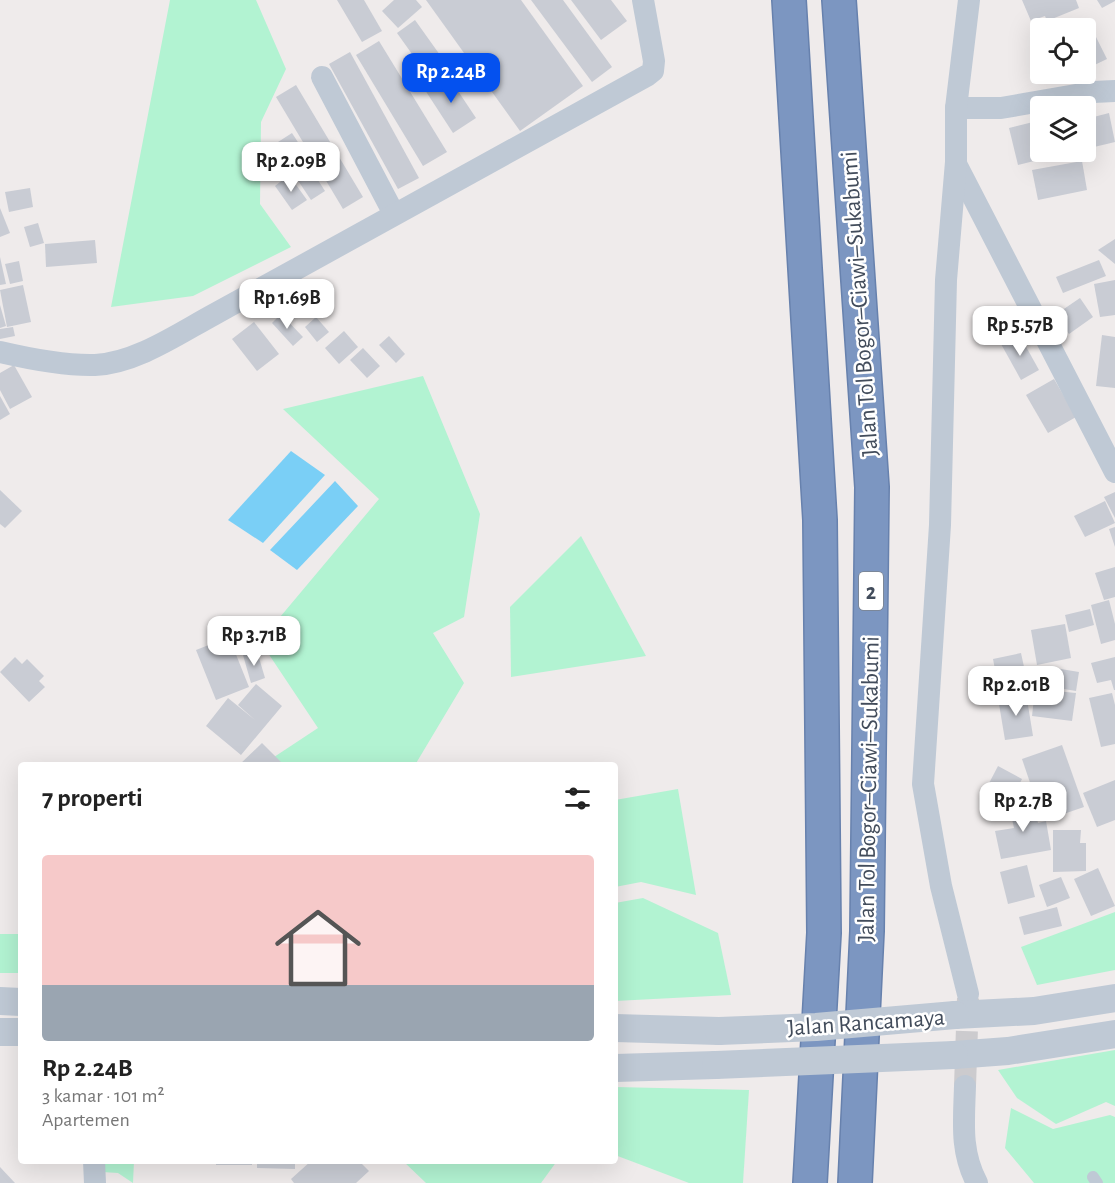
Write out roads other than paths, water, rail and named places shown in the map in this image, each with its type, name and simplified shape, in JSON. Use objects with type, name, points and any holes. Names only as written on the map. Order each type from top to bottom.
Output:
[{"type":"highway","name":"Jalan Tol Bogor–Ciawi–Sukabumi","points":[[789,0],[820,520],[824,933],[810,1183]]},
{"type":"highway","name":"Jalan Tol Bogor–Ciawi–Sukabumi","points":[[839,0],[872,487],[867,931],[855,1183]]},
{"type":"street","points":[[0,352],[51,361],[96,365],[134,355],[197,324],[653,70],[654,60],[643,0]]},
{"type":"street","points":[[961,1005],[923,784],[940,525],[946,280],[956,162],[956,108],[969,0]]},
{"type":"street","points":[[322,77],[394,214]]},
{"type":"street","points":[[956,108],[1001,108],[1093,92],[1115,91]]},
{"type":"street","points":[[956,162],[1115,472]]},
{"type":"street","name":"Jalan Rancamaya","points":[[618,1028],[719,1030],[816,1027],[961,1005],[1035,1011],[1115,998]]},
{"type":"street","points":[[0,1001],[18,1002]]},
{"type":"street","points":[[0,1032],[18,1032]]},
{"type":"street","name":"Jalan Rancamaya","points":[[618,1068],[954,1055],[1008,1051],[1115,1034]]},
{"type":"street","points":[[965,1086],[963,1142],[968,1166],[977,1183]]},
{"type":"street","points":[[94,1164],[95,1183]]},
{"type":"water","points":[[291,451],[325,475],[263,543],[228,520]]},
{"type":"water","points":[[335,481],[358,506],[297,570],[270,550]]},
{"type":"tunnel","points":[[965,1086],[968,998]]}]
